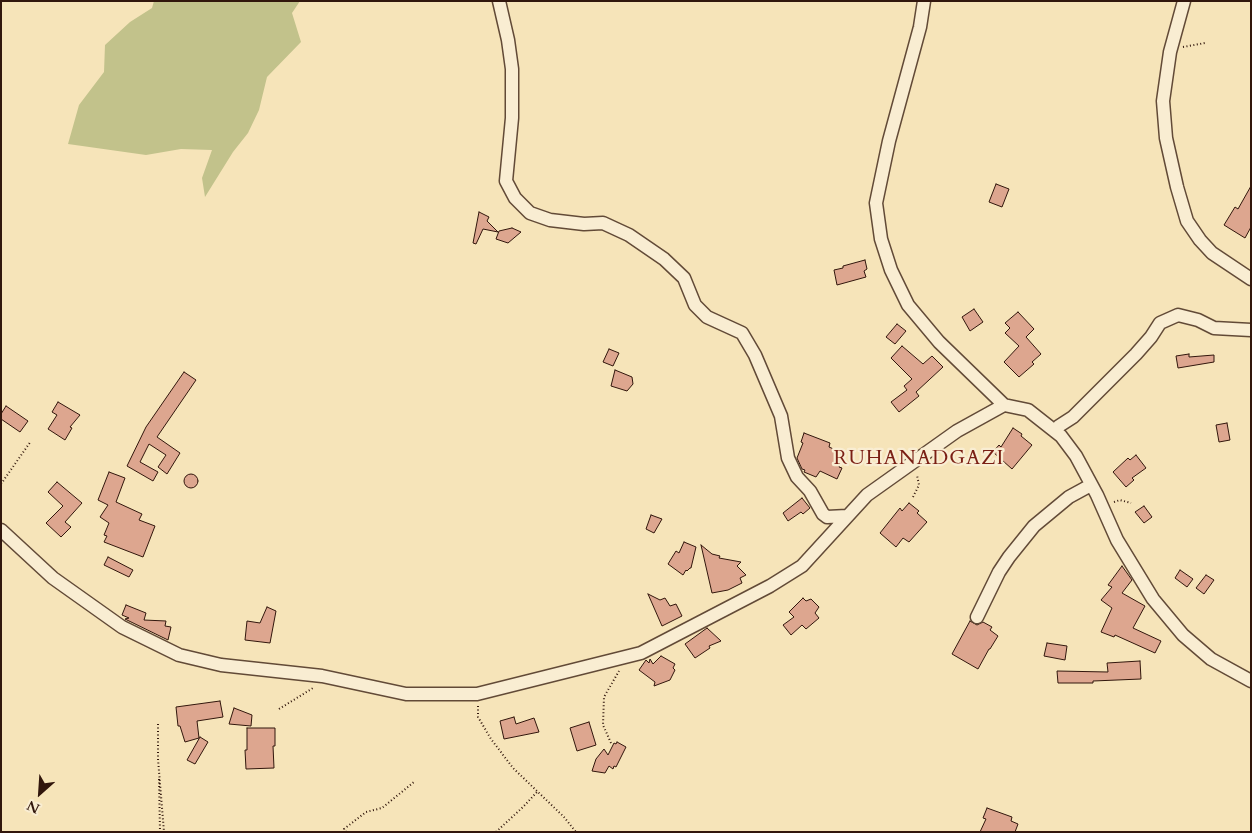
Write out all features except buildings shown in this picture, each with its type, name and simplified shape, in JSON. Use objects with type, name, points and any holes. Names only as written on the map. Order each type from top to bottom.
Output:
[{"type":"street","points":[[499,1],[508,40],[512,69],[512,118],[506,181],[515,198],[530,213],[550,220],[584,224],[603,223],[629,235],[664,259],[684,278],[695,305],[707,318],[742,333],[755,355],[781,416],[788,458],[797,477],[810,491],[823,514],[828,516],[847,516]]},
{"type":"street","points":[[924,1],[920,27],[889,141],[876,204],[882,239],[891,270],[908,305],[939,342],[1004,405],[1028,410],[1061,436],[1076,456],[1117,540],[1153,598],[1183,635],[1211,659],[1251,681]]},
{"type":"street","points":[[1184,1],[1171,49],[1163,101],[1166,138],[1177,187],[1187,221],[1200,240],[1212,253],[1251,279]]},
{"type":"street","points":[[1055,431],[1073,417],[1110,380],[1146,342],[1160,323],[1178,315],[1198,320],[1214,328],[1251,330]]},
{"type":"street","points":[[1,530],[54,578],[122,627],[180,655],[221,665],[333,678],[406,694],[477,694],[641,653],[770,586],[802,566],[867,495],[957,431],[1004,405]]},
{"type":"street","points":[[977,617],[999,572],[1029,532],[1069,497],[1091,485]]},
{"type":"path","points":[[1171,49],[1205,43]]},
{"type":"path","points":[[1,484],[31,441]]},
{"type":"path","points":[[913,497],[919,485],[915,465],[921,457]]},
{"type":"path","points":[[1102,506],[1120,500],[1131,503]]},
{"type":"path","points":[[611,743],[603,726],[604,697],[628,656]]},
{"type":"path","points":[[279,710],[333,678]]},
{"type":"path","points":[[477,694],[478,717],[491,739],[513,768],[564,817],[576,832]]},
{"type":"path","points":[[158,724],[160,832]]},
{"type":"path","points":[[158,759],[164,832]]},
{"type":"path","points":[[346,832],[344,829],[366,812],[382,808],[414,782]]},
{"type":"path","points":[[496,832],[524,807],[537,792]]},
{"type":"green space","points":[[154,1],[300,1],[292,13],[301,42],[267,77],[259,110],[248,133],[233,152],[205,197],[202,178],[212,150],[181,149],[146,155],[68,144],[79,105],[104,72],[105,45],[130,22],[152,8]]},
{"type":"district","name":"RUHANADGAZI","points":[[919,459]]}]
